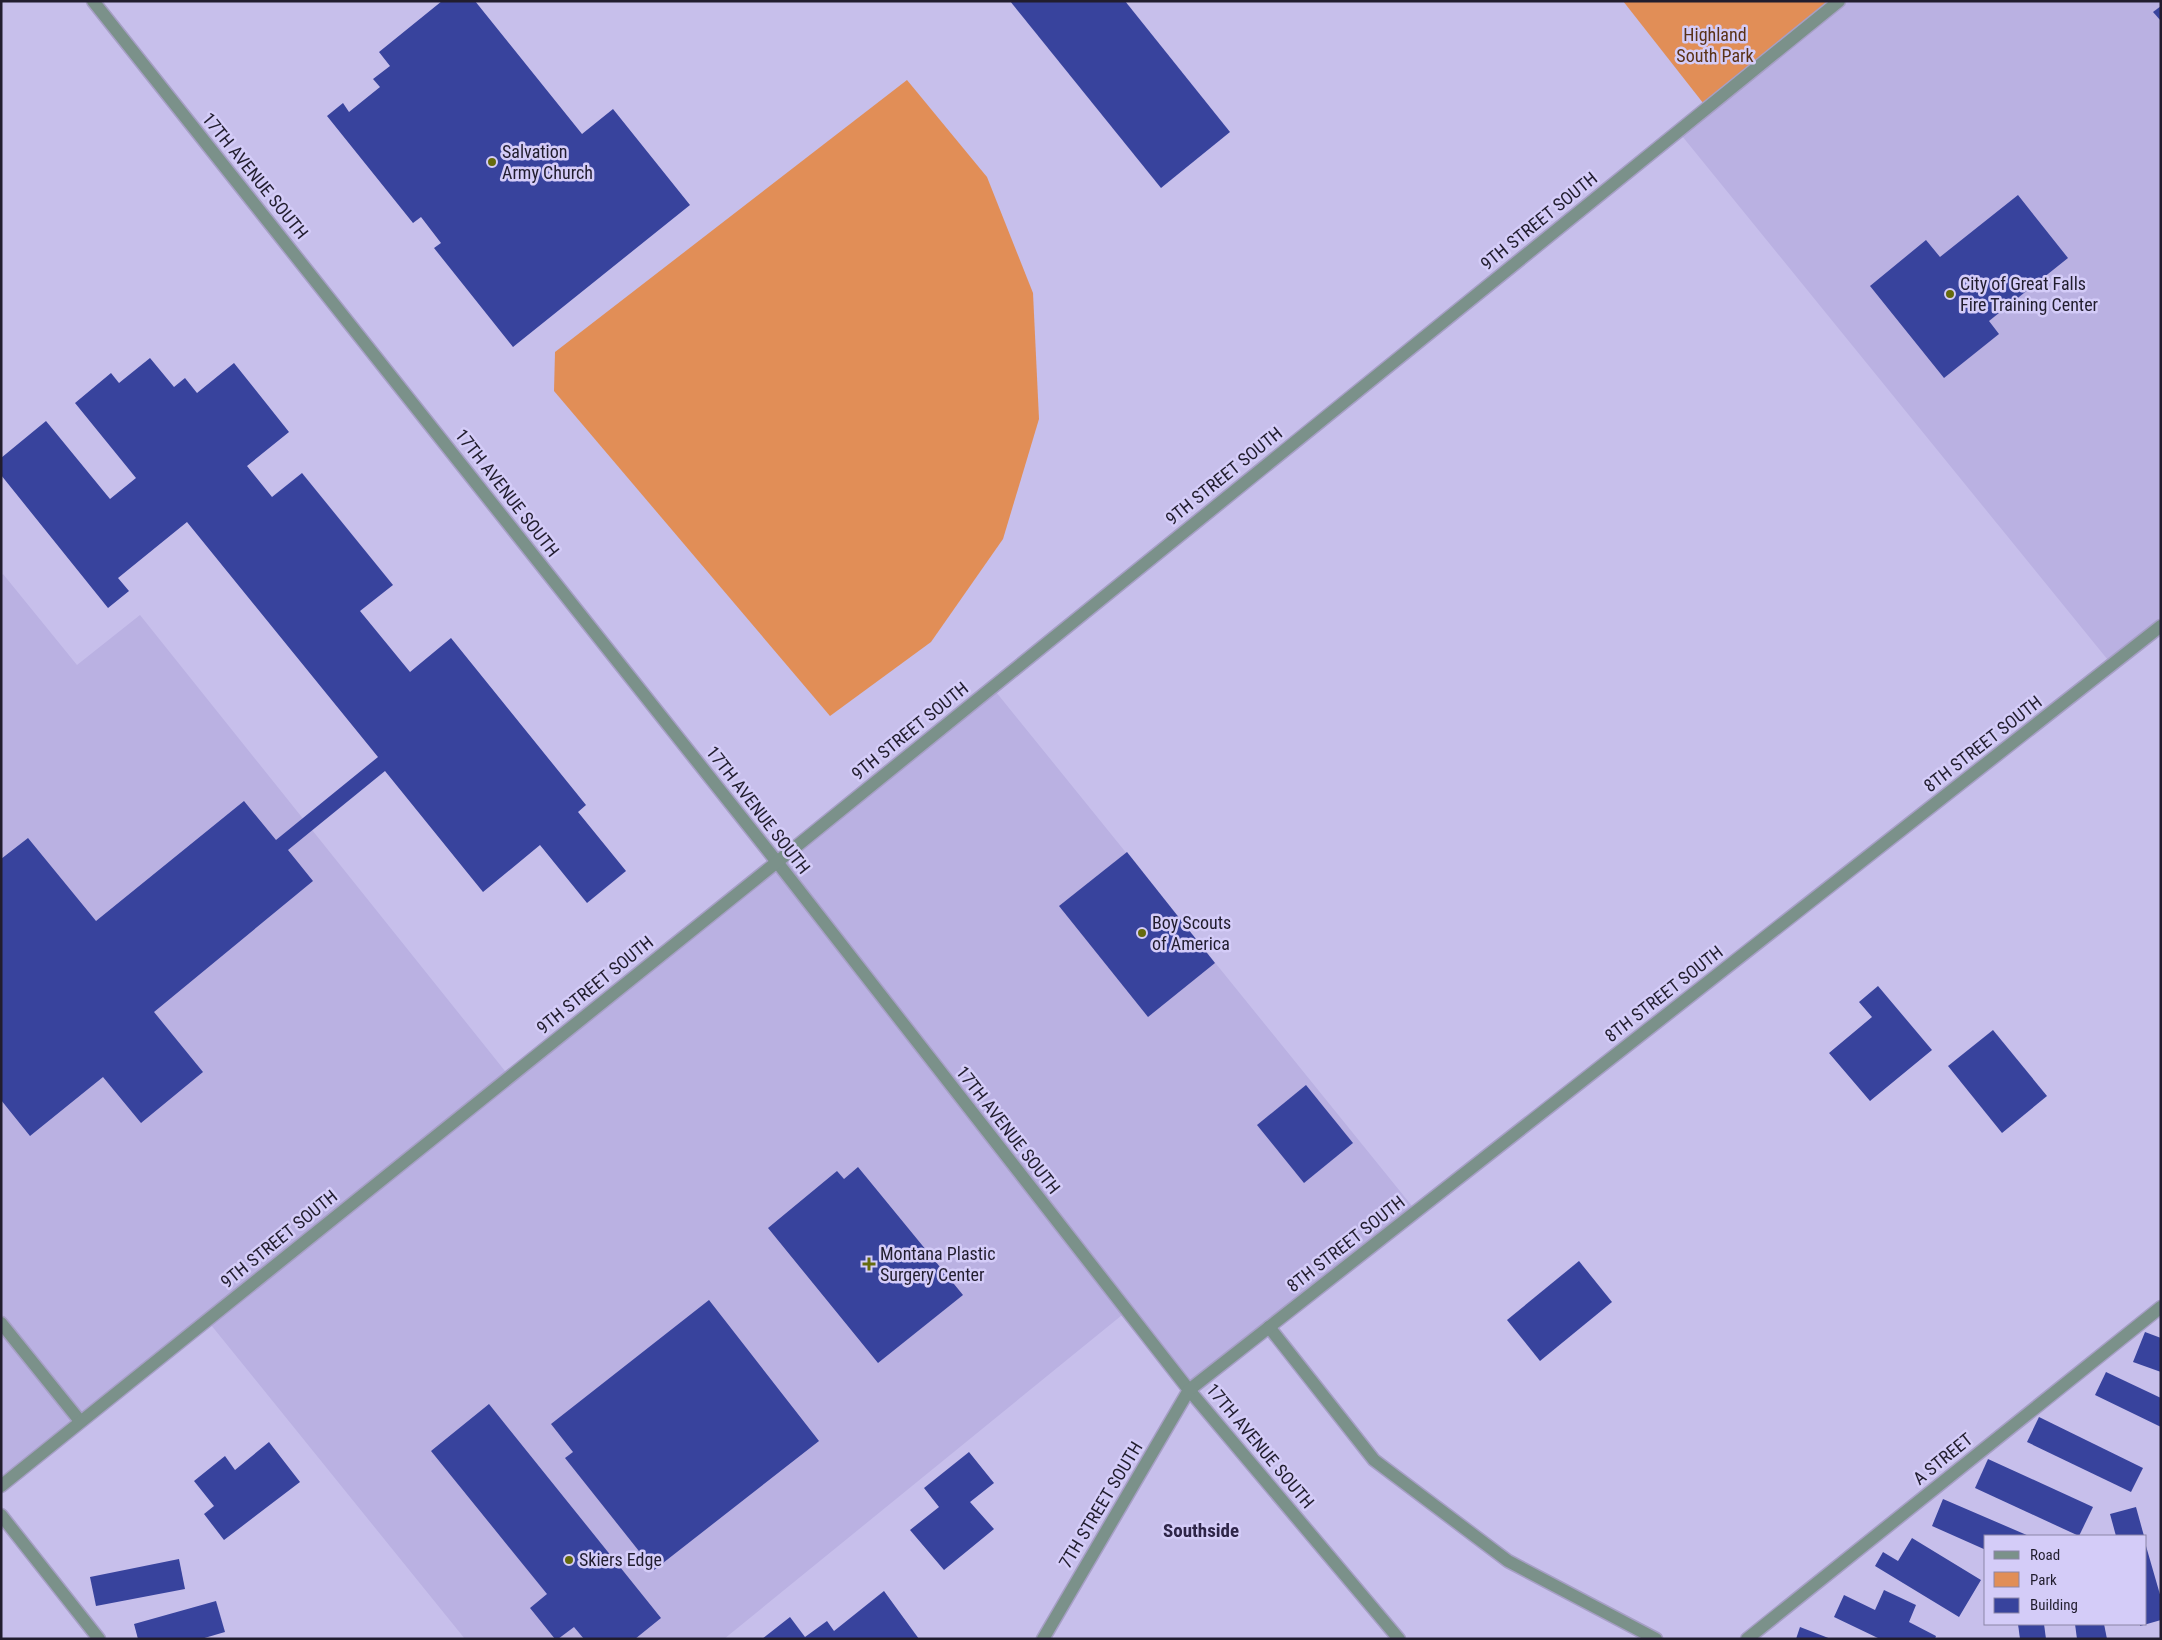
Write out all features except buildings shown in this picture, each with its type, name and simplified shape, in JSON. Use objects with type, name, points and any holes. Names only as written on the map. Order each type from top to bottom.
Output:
[{"type":"street","name":"17TH AVENUE SOUTH","points":[[93,1],[777,862],[1189,1390],[1399,1639]]},
{"type":"street","name":"9TH STREET SOUTH","points":[[1,1486],[777,862],[1839,1]]},
{"type":"street","name":"8TH STREET SOUTH","points":[[1189,1390],[2161,626]]},
{"type":"street","name":"A STREET","points":[[1746,1639],[2161,1307]]},
{"type":"street","points":[[1,1323],[80,1421]]},
{"type":"street","points":[[1269,1327],[1374,1460],[1508,1561],[1656,1639]]},
{"type":"street","name":"7TH STREET SOUTH","points":[[1042,1639],[1189,1390]]},
{"type":"street","points":[[1,1515],[99,1639]]},
{"type":"shaded area","points":[[1839,1],[2161,1],[2161,626],[2112,665],[1678,131]]},
{"type":"shaded area","points":[[3,574],[77,665],[140,615],[509,1076],[992,687],[1416,1211],[1189,1390],[1127,1311],[724,1639],[465,1639],[207,1320],[1,1486],[1,576]]},
{"type":"green space","name":"Highland South Park","points":[[1623,1],[1839,1],[1707,108]]},
{"type":"green space","points":[[907,80],[987,177],[1033,293],[1039,419],[1003,539],[931,642],[830,716],[554,391],[555,352]]},
{"type":"place","name":"Salvation Army Church","points":[[492,162]]},
{"type":"place","name":"City of Great Falls Fire Training Center","points":[[1950,294]]},
{"type":"place","name":"Boy Scouts of America","points":[[1142,933]]},
{"type":"place","name":"Montana Plastic Surgery Center","points":[[869,1264]]},
{"type":"place","name":"Skiers Edge","points":[[569,1560]]},
{"type":"district","name":"Southside","points":[[1201,1530]]}]
